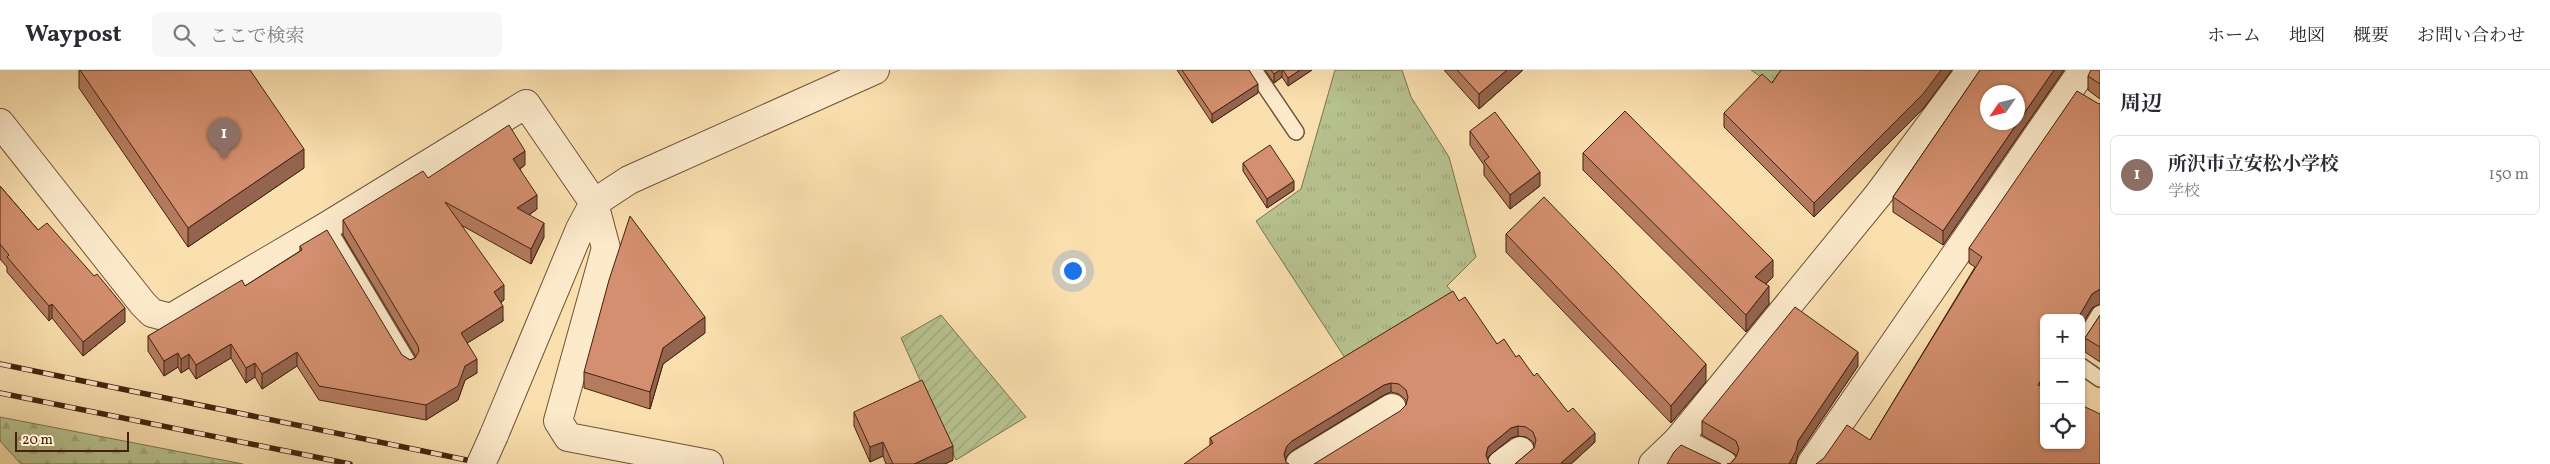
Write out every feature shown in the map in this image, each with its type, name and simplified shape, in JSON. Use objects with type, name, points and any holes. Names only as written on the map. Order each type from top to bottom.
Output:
[{"type":"street","points":[[481,464],[576,238],[594,204],[629,180],[875,70]]},
{"type":"street","points":[[1653,464],[1678,440],[1878,195],[1971,70]]},
{"type":"street","points":[[1811,464],[2079,86]]},
{"type":"street","points":[[0,123],[143,304],[152,313],[171,318],[328,226],[526,104],[594,204],[606,248],[558,422],[568,437],[709,464]]},
{"type":"street","points":[[1300,464],[1392,408]]},
{"type":"street","points":[[1678,440],[1723,464]]},
{"type":"lane","points":[[1254,70],[1296,132]]},
{"type":"lane","points":[[328,226],[410,365]]},
{"type":"lane","points":[[2085,337],[2100,313]]},
{"type":"lane","points":[[2085,369],[2100,379]]},
{"type":"green space","points":[[1335,70],[1402,70],[1411,97],[1449,157],[1476,257],[1447,286],[1455,295],[1345,358],[1256,221],[1301,189]]},
{"type":"green space","points":[[1751,70],[1783,70],[1771,84]]},
{"type":"green space","points":[[941,315],[1026,417],[956,460],[901,338]]},
{"type":"green space","points":[[0,417],[243,464],[21,464],[0,441]]},
{"type":"building","points":[[80,70],[250,70],[304,149],[188,228]]},
{"type":"building","points":[[1182,70],[1249,70],[1258,84],[1212,114]]},
{"type":"building","points":[[1271,70],[1280,70],[1274,74]]},
{"type":"building","points":[[1283,70],[1300,70],[1288,78]]},
{"type":"building","points":[[1457,70],[1507,70],[1479,94]]},
{"type":"building","points":[[1781,70],[1941,70],[1923,94],[1814,203],[1724,113],[1762,74],[1772,83]]},
{"type":"building","points":[[1980,70],[2054,70],[2025,112],[2025,85],[1980,85],[1980,130],[2013,130],[1943,231],[1893,197]]},
{"type":"building","points":[[2091,70],[2100,70],[2100,84],[2088,76]]},
{"type":"building","points":[[2077,91],[2100,103],[2100,289],[2092,294],[2080,314],[2040,314],[2040,382],[2038,385],[2040,386],[2040,449],[2085,449],[2085,407],[2100,414],[2100,464],[1816,464],[1824,458],[1847,425],[1870,440],[1982,257],[1969,248]]},
{"type":"building","points":[[1625,111],[1773,260],[1755,277],[1769,286],[1746,315],[1583,153]]},
{"type":"building","points":[[1495,112],[1540,172],[1510,195],[1484,161],[1489,157],[1470,131]]},
{"type":"building","points":[[509,125],[525,151],[513,159],[537,195],[517,208],[544,223],[531,249],[445,202],[504,285],[494,292],[503,306],[461,333],[477,359],[465,366],[458,386],[426,405],[319,386],[297,352],[262,374],[255,363],[246,368],[231,344],[196,365],[189,354],[181,359],[178,353],[164,361],[148,336],[242,280],[245,286],[302,250],[300,246],[327,230],[402,355],[410,360],[415,358],[419,351],[418,346],[343,220],[423,171],[428,178]]},
{"type":"building","points":[[1270,145],[1294,181],[1267,199],[1243,163]]},
{"type":"building","points":[[0,186],[38,230],[47,223],[94,276],[97,274],[125,308],[83,342],[52,304],[49,306],[7,257],[9,255],[0,244]]},
{"type":"building","points":[[1544,197],[1706,364],[1671,406],[1506,234]]},
{"type":"building","points":[[630,216],[705,317],[663,348],[650,392],[584,372],[609,280]]},
{"type":"building","points":[[1453,291],[1459,301],[1465,297],[1497,344],[1504,339],[1516,357],[1519,355],[1534,376],[1537,373],[1568,412],[1573,408],[1595,433],[1562,464],[1515,464],[1534,448],[1536,440],[1533,432],[1526,427],[1518,426],[1511,428],[1488,447],[1486,455],[1491,464],[1314,464],[1400,411],[1406,405],[1408,397],[1406,390],[1399,384],[1391,383],[1384,385],[1292,441],[1287,446],[1284,454],[1286,462],[1289,464],[1184,464],[1213,443],[1210,438]]},
{"type":"building","points":[[1795,307],[1858,352],[1798,441],[1796,451],[1789,464],[1727,464],[1731,463],[1736,457],[1739,449],[1736,441],[1702,421]]},
{"type":"building","points":[[2100,315],[2100,347],[2085,338]]},
{"type":"building","points":[[922,380],[953,446],[914,464],[893,464],[883,442],[870,447],[854,412]]},
{"type":"building","points":[[1681,445],[1721,464],[1667,464]]},
{"type":"railway","points":[[0,364],[486,464]]},
{"type":"railway","points":[[0,393],[350,464]]},
{"type":"place","name":"所沢市立安松小学校","points":[[224,159]]}]
